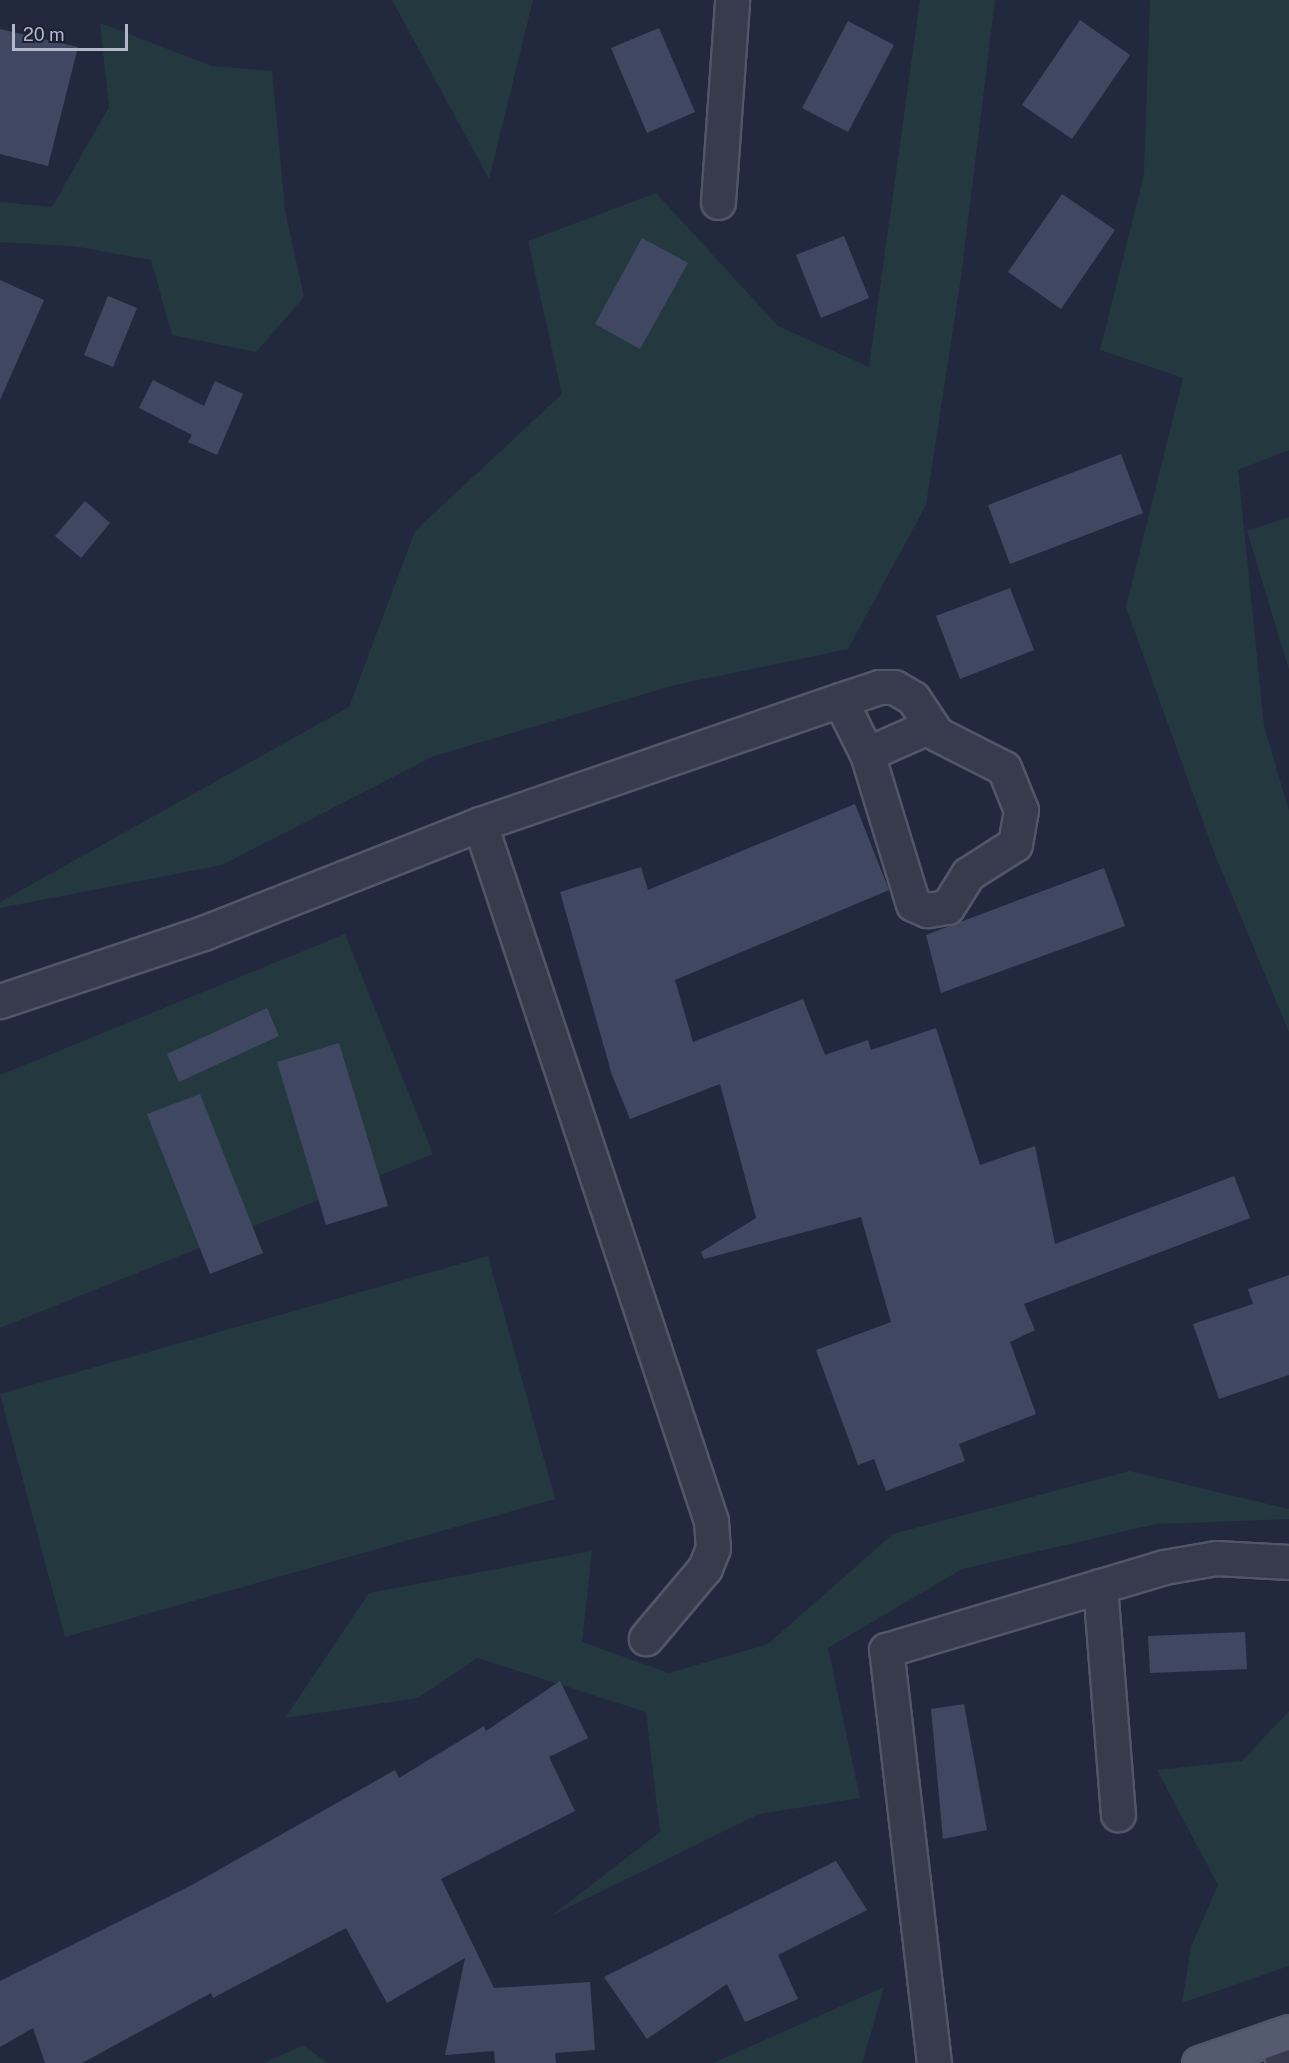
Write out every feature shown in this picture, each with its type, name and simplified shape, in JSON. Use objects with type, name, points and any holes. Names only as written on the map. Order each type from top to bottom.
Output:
[{"type":"main road","points":[[1199,2063],[1283,2044]]},
{"type":"street","points":[[718,202],[732,0]]},
{"type":"street","points":[[0,1001],[203,933],[480,824],[840,700],[879,687],[894,687],[913,698],[930,726],[1004,768],[1021,810],[1015,844],[968,874],[947,907],[927,910],[913,904],[867,754],[840,700]]},
{"type":"street","points":[[867,754],[930,726]]},
{"type":"street","points":[[480,824],[711,1521],[713,1548],[705,1568],[646,1638]]},
{"type":"street","points":[[934,2063],[886,1650],[1164,1567],[1216,1558],[1289,1562]]},
{"type":"street","points":[[1100,1586],[1118,1814]]},
{"type":"shaded area","points":[[392,0],[533,0],[489,179]]},
{"type":"shaded area","points":[[920,0],[995,0],[961,277],[926,505],[848,649],[675,685],[434,756],[222,865],[0,908],[0,902],[349,707],[415,531],[562,394],[528,241],[656,193],[778,326],[869,367]]},
{"type":"shaded area","points":[[1150,0],[1289,0],[1289,450],[1238,470],[1264,726],[1289,811],[1289,1032],[1215,855],[1126,607],[1183,378],[1100,350],[1144,175]]},
{"type":"shaded area","points":[[100,23],[212,66],[272,71],[285,210],[304,297],[256,352],[172,335],[151,260],[73,246],[0,242],[0,202],[52,207],[109,107]]},
{"type":"shaded area","points":[[1289,517],[1289,670],[1247,531]]},
{"type":"shaded area","points":[[345,934],[433,1154],[0,1328],[0,1075]]},
{"type":"shaded area","points":[[488,1256],[555,1499],[65,1637],[0,1394]]},
{"type":"shaded area","points":[[1129,1471],[1289,1509],[1289,1519],[1156,1524],[962,1569],[828,1648],[860,1798],[759,1814],[551,1916],[660,1832],[646,1712],[478,1658],[418,1698],[285,1718],[369,1593],[592,1551],[582,1642],[669,1673],[768,1644],[893,1534]]},
{"type":"shaded area","points":[[1289,1711],[1289,1966],[1182,2003],[1191,1947],[1218,1885],[1157,1770],[1242,1761]]},
{"type":"shaded area","points":[[884,1987],[862,2063],[713,2063]]},
{"type":"shaded area","points":[[303,2045],[327,2063],[265,2063]]},
{"type":"building","points":[[1080,20],[1130,55],[1072,139],[1022,105]]},
{"type":"building","points":[[848,21],[894,45],[848,132],[802,108]]},
{"type":"building","points":[[659,28],[695,112],[647,133],[611,48]]},
{"type":"building","points":[[0,29],[78,47],[48,166],[0,154]]},
{"type":"building","points":[[1062,194],[1115,230],[1061,309],[1008,272]]},
{"type":"building","points":[[844,236],[869,298],[821,318],[796,255]]},
{"type":"building","points":[[642,238],[688,263],[640,349],[595,324]]},
{"type":"building","points":[[0,280],[44,300],[0,400]]},
{"type":"building","points":[[108,296],[137,308],[113,367],[84,355]]},
{"type":"building","points":[[153,380],[204,406],[215,381],[243,394],[217,455],[188,442],[192,435],[139,408]]},
{"type":"building","points":[[1121,454],[1143,513],[1010,564],[988,505]]},
{"type":"building","points":[[85,501],[110,523],[81,558],[55,536]]},
{"type":"building","points":[[1010,588],[1034,650],[960,679],[936,616]]},
{"type":"building","points":[[855,804],[889,890],[675,980],[693,1042],[803,999],[825,1055],[868,1040],[871,1050],[936,1028],[980,1165],[1035,1146],[1055,1244],[1234,1176],[1250,1218],[1024,1304],[1035,1330],[1010,1342],[1036,1414],[959,1444],[965,1461],[886,1491],[874,1459],[858,1465],[816,1350],[891,1322],[861,1217],[704,1259],[701,1252],[756,1218],[720,1084],[630,1119],[612,1075],[560,892],[641,867],[648,890]]},
{"type":"building","points":[[1104,868],[1125,926],[941,993],[926,935]]},
{"type":"building","points":[[267,1008],[279,1036],[179,1082],[167,1054]]},
{"type":"building","points":[[339,1043],[388,1206],[326,1225],[277,1062]]},
{"type":"building","points":[[200,1094],[263,1253],[210,1274],[147,1114]]},
{"type":"building","points":[[1289,1275],[1289,1375],[1219,1399],[1193,1324],[1253,1304],[1248,1289]]},
{"type":"building","points":[[1245,1632],[1247,1669],[1150,1673],[1148,1636]]},
{"type":"building","points":[[560,1681],[588,1738],[549,1757],[575,1811],[441,1879],[494,1988],[590,1982],[595,2050],[555,2053],[556,2063],[495,2063],[494,2051],[445,2055],[465,1958],[387,2003],[346,1928],[213,1998],[211,1993],[82,2063],[45,2063],[33,2028],[0,2047],[0,1981],[192,1885],[395,1770],[399,1778],[484,1726],[486,1731]]},
{"type":"building","points":[[964,1704],[987,1830],[943,1839],[931,1709]]},
{"type":"building","points":[[836,1861],[867,1910],[778,1955],[798,1999],[745,2022],[727,1984],[647,2039],[604,1977]]}]
